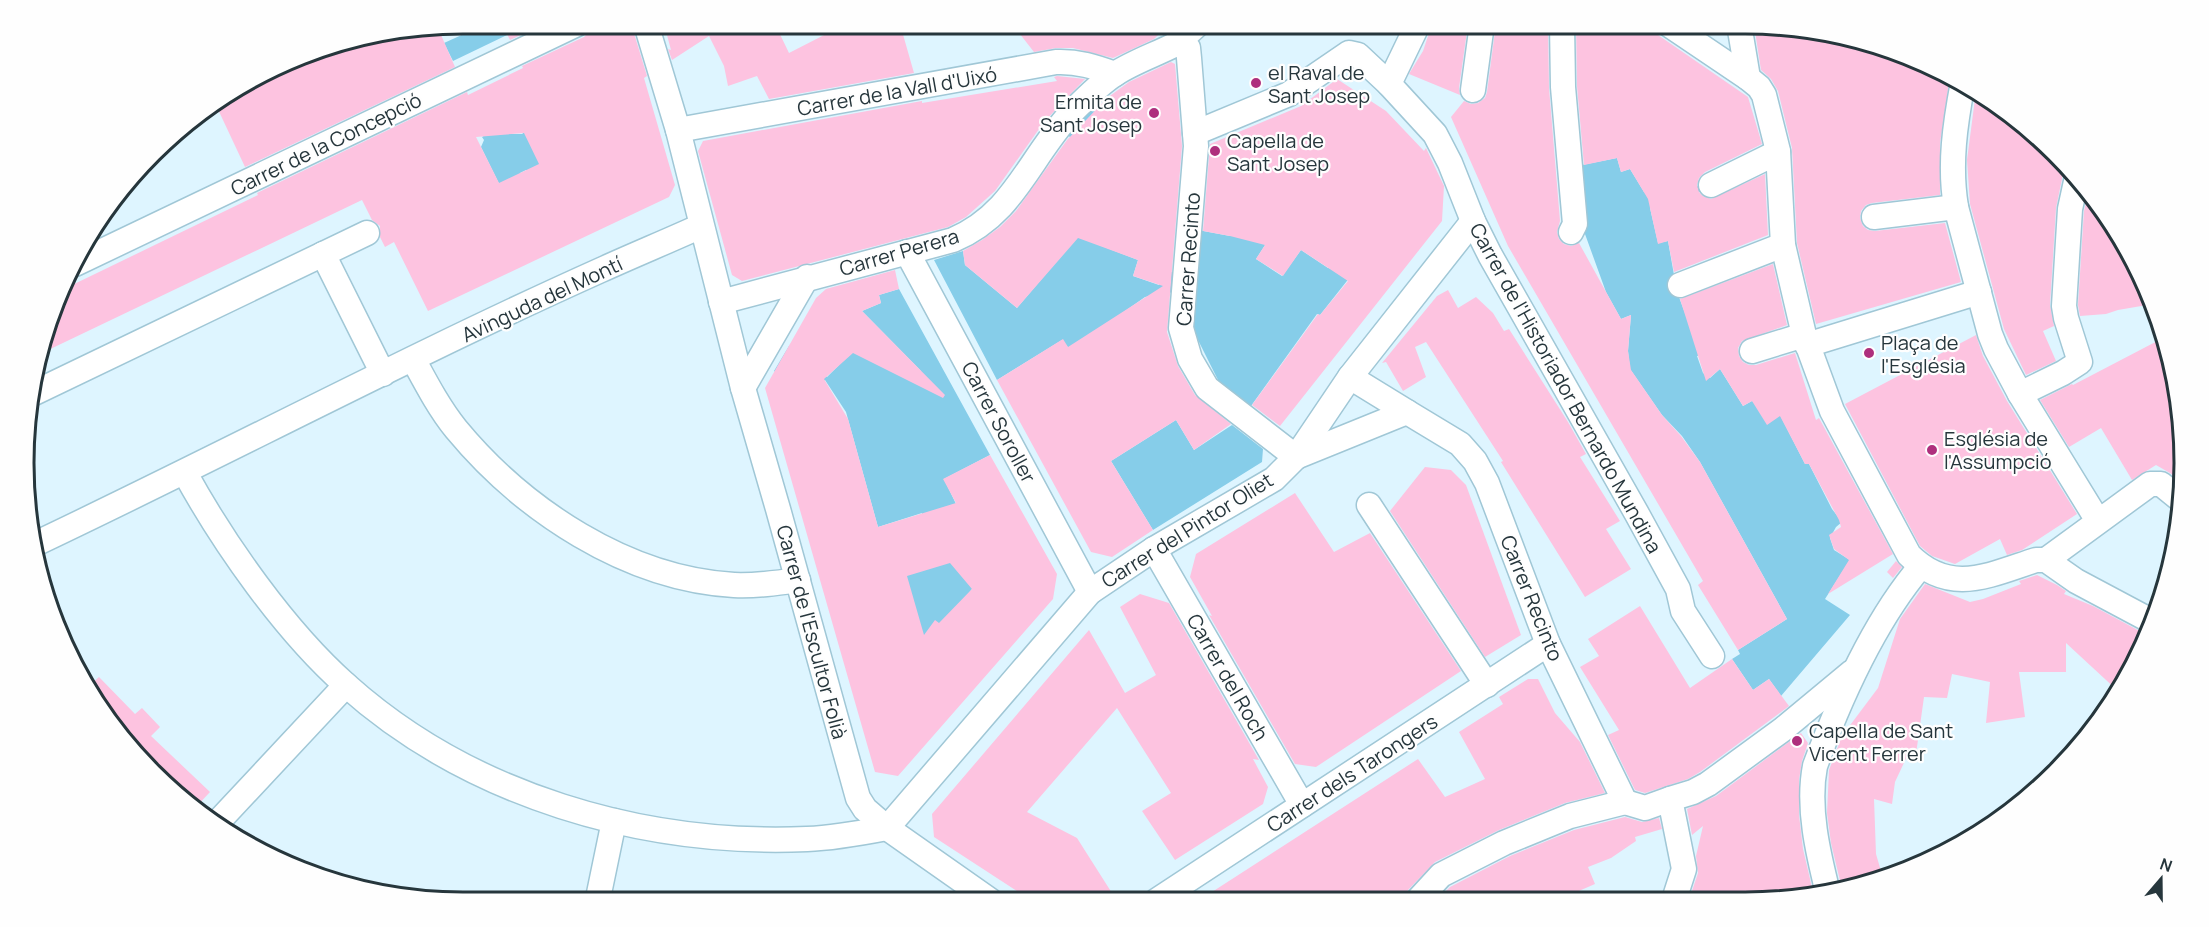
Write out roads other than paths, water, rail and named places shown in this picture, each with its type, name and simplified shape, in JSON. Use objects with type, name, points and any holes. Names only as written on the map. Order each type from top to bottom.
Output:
[{"type":"street","name":"Carrer de la Concepció","points":[[87,258],[556,34]]},
{"type":"street","name":"Carrer de l'Escultor Folià","points":[[649,34],[678,130],[743,388],[856,793],[865,809],[887,828],[978,892]]},
{"type":"street","points":[[1172,46],[1186,34]]},
{"type":"street","points":[[1172,46],[1183,44],[1188,48],[1195,139],[1288,94],[1349,52],[1358,55],[1393,88],[1414,34]]},
{"type":"street","points":[[1473,90],[1481,34]]},
{"type":"street","points":[[1562,34],[1563,87],[1575,224],[1571,232]]},
{"type":"street","points":[[1682,34],[1756,87]]},
{"type":"street","points":[[1742,34],[1756,87],[1778,152],[1783,245],[1806,340],[1832,411],[1910,555],[1921,566],[1933,573],[1963,580],[1976,579],[2041,560],[2150,484],[2161,484],[2174,494]]},
{"type":"street","name":"Carrer Perera","points":[[721,302],[807,277],[953,240],[976,229],[988,220],[1017,188],[1055,131],[1072,112],[1115,74],[1172,46]]},
{"type":"street","name":"Carrer de la Vall d'Uixó","points":[[678,130],[1056,62],[1072,61],[1115,74]]},
{"type":"street","name":"Carrer de l'Historiador Bernardo Mundina","points":[[1393,88],[1424,120],[1441,145],[1473,222],[1490,255],[1678,590],[1683,611],[1712,656]]},
{"type":"street","points":[[1961,93],[1952,162],[1956,207],[1993,342],[2020,394],[2098,521]]},
{"type":"street","name":"Carrer Recinto","points":[[1195,139],[1181,328],[1185,347],[1200,379],[1213,394],[1296,457]]},
{"type":"street","points":[[1711,184],[1778,152]]},
{"type":"street","points":[[2020,394],[2080,362],[2066,318],[2064,288],[2071,203],[2074,188]]},
{"type":"street","points":[[1874,217],[1956,207]]},
{"type":"street","name":"Carrer del Pintor Oliet","points":[[887,828],[1090,592],[1154,549],[1274,478],[1296,457],[1350,377],[1473,222]]},
{"type":"street","name":"Avinguda del Montí","points":[[42,541],[185,473],[383,374],[603,269],[701,226]]},
{"type":"street","points":[[41,390],[367,233]]},
{"type":"street","points":[[1680,285],[1783,245]]},
{"type":"street","name":"Carrer Soroller","points":[[907,252],[1090,592]]},
{"type":"street","points":[[322,254],[383,374]]},
{"type":"street","points":[[743,388],[807,277]]},
{"type":"street","points":[[1752,351],[1806,340],[1978,292]]},
{"type":"street","points":[[413,360],[441,407],[480,455],[530,502],[586,539],[651,567],[684,576],[732,585],[798,580]]},
{"type":"street","name":"Carrer Recinto","points":[[1350,377],[1460,444],[1475,461],[1487,483],[1548,644],[1626,802]]},
{"type":"street","points":[[1296,457],[1407,412]]},
{"type":"street","points":[[185,473],[206,511],[252,577],[315,654],[346,685],[384,716],[436,750],[483,775],[574,810],[614,822],[669,832],[757,840],[825,838],[887,828]]},
{"type":"street","points":[[1369,505],[1487,685]]},
{"type":"street","name":"Carrer del Roch","points":[[1154,549],[1302,805]]},
{"type":"street","points":[[2041,560],[2146,618]]},
{"type":"street","points":[[1826,885],[1819,858],[1812,781],[1821,749],[1857,668],[1902,588],[1921,566]]},
{"type":"street","name":"Carrer dels Tarongers","points":[[1170,892],[1548,644]]},
{"type":"street","points":[[1425,892],[1441,875],[1504,843],[1570,816],[1626,802],[1644,808],[1693,792],[1708,784],[1782,730],[1857,668]]},
{"type":"street","points":[[222,818],[346,685]]},
{"type":"street","points":[[1670,799],[1684,869],[1677,892]]},
{"type":"street","points":[[599,892],[614,822]]},
{"type":"place","name":"el Raval de Sant Josep","points":[[1256,83]]},
{"type":"place","name":"Ermita de Sant Josep","points":[[1154,113]]},
{"type":"place","name":"Capella de Sant Josep","points":[[1215,151]]},
{"type":"place","name":"Plaça de l'Església","points":[[1869,353]]},
{"type":"place","name":"Església de l'Assumpció","points":[[1932,450]]},
{"type":"place","name":"Capella de Sant Vicent Ferrer","points":[[1797,741]]}]
